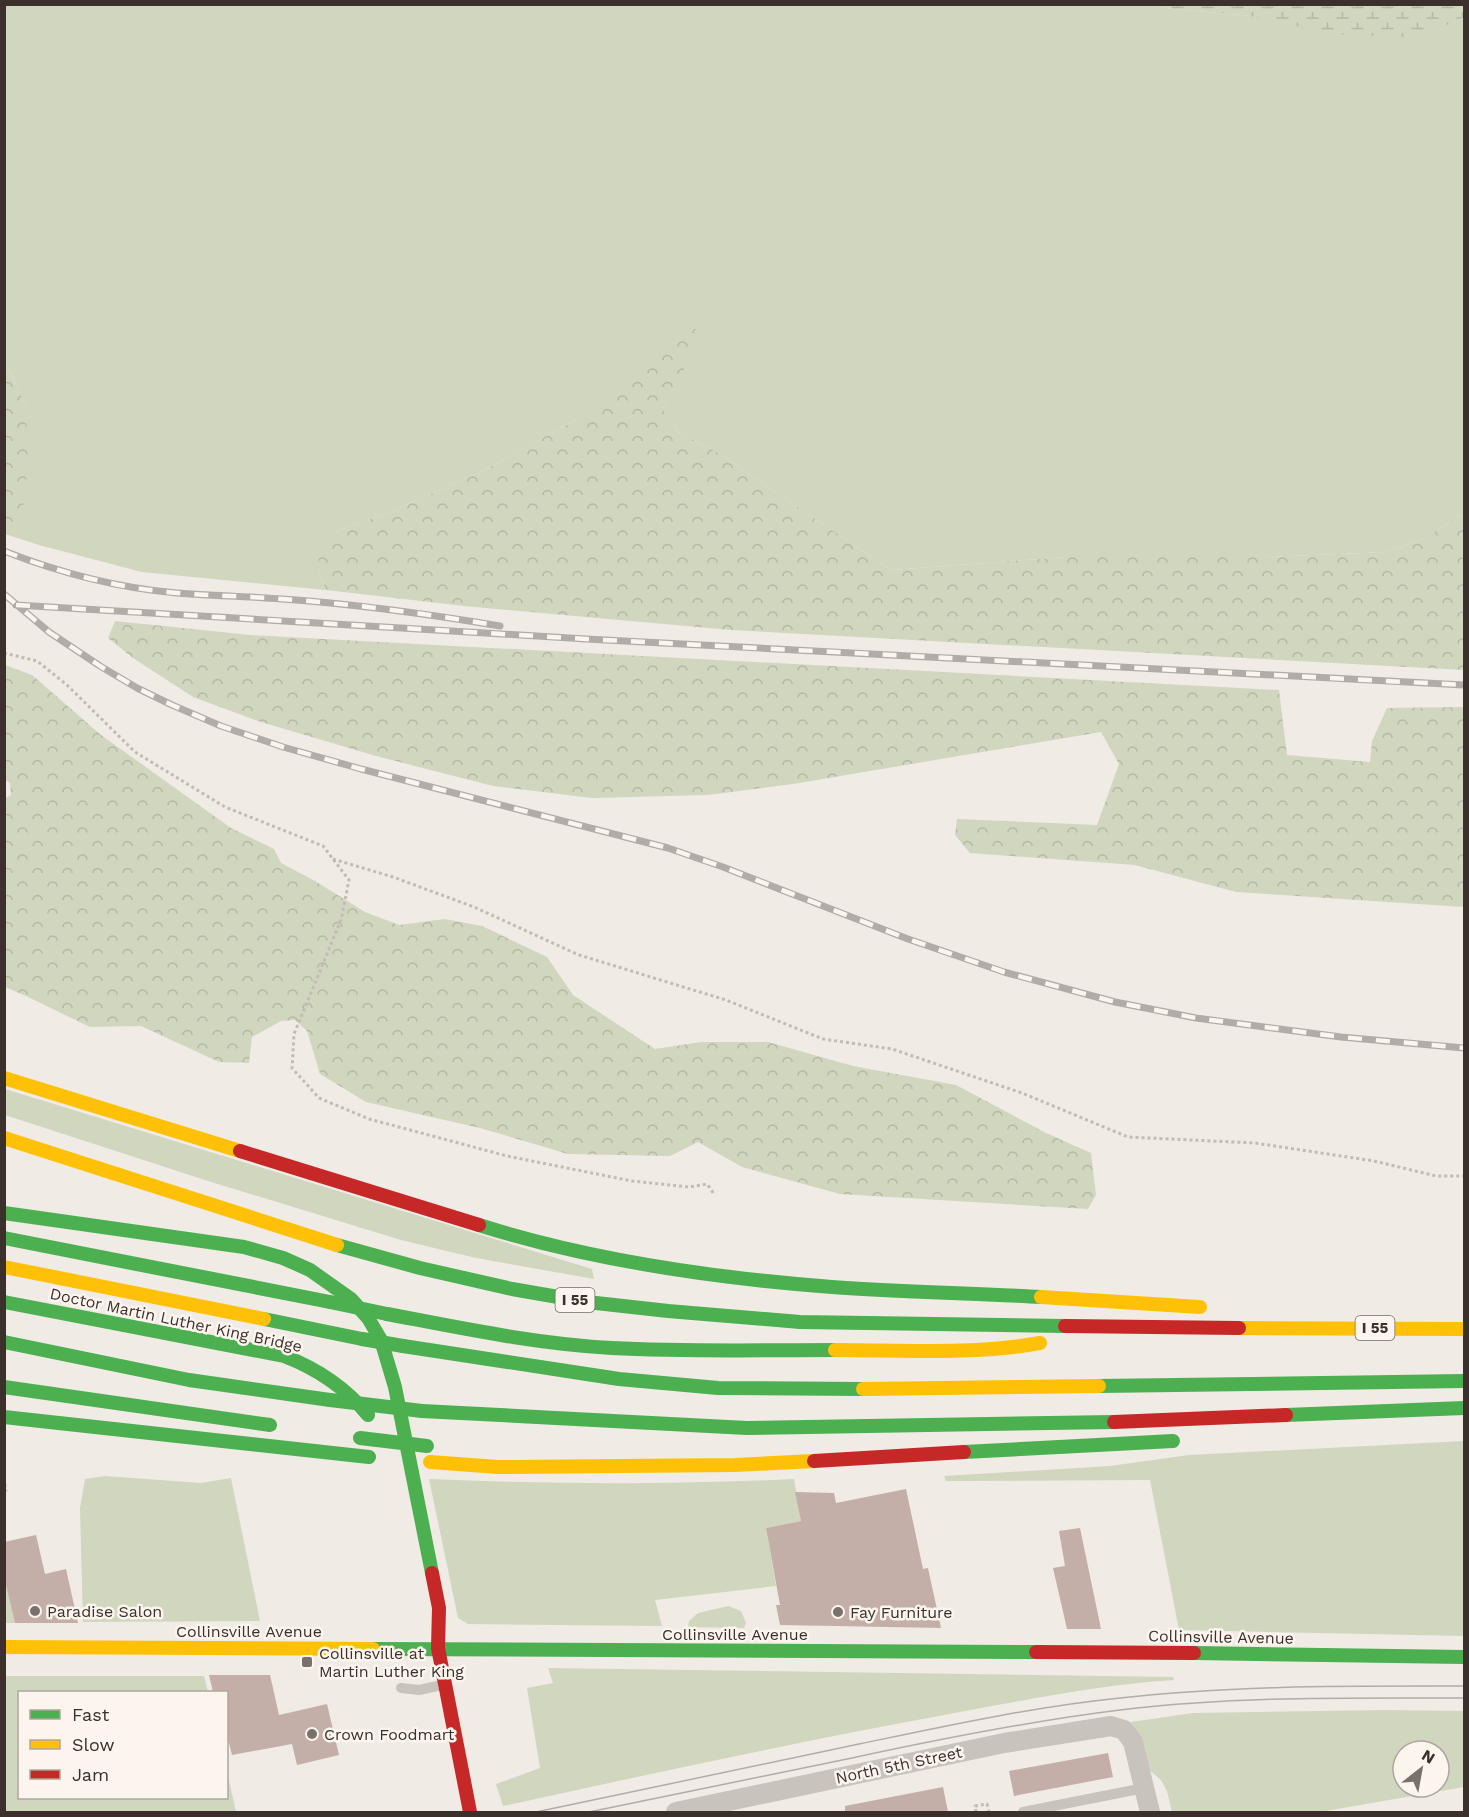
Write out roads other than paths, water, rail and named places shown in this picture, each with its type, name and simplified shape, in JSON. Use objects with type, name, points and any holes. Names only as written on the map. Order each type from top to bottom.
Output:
[{"type":"main road","points":[[4,1078],[517,1237],[606,1257],[724,1276],[833,1287],[1210,1308]]},
{"type":"main road","name":"I 55","points":[[4,1138],[317,1239],[420,1268],[555,1297],[668,1311],[800,1322],[1109,1328],[1464,1329]]},
{"type":"main road","points":[[4,1151],[60,1156]]},
{"type":"main road","points":[[4,1213],[244,1247],[283,1258],[310,1270],[351,1299],[368,1318],[381,1340],[395,1387],[439,1608],[438,1648],[470,1812]]},
{"type":"main road","points":[[4,1238],[488,1333],[554,1343],[610,1348],[975,1350],[1054,1341],[1109,1328]]},
{"type":"main road","points":[[4,1267],[362,1339],[619,1379],[718,1388],[821,1390],[1464,1381]]},
{"type":"main road","name":"Doctor Martin Luther King Bridge","points":[[4,1302],[284,1356],[305,1364],[333,1380],[374,1422],[378,1456],[4,1417]]},
{"type":"main road","points":[[1255,1315],[1286,1328]]},
{"type":"main road","points":[[4,1342],[189,1380],[422,1411],[747,1428],[1087,1423],[1464,1408]]},
{"type":"main road","points":[[4,1387],[289,1428]]},
{"type":"main road","points":[[1263,1428],[1290,1415]]},
{"type":"main road","points":[[354,1437],[432,1447]]},
{"type":"main road","points":[[400,1460],[498,1467],[735,1466],[1187,1441]]},
{"type":"main road","points":[[458,1450],[591,1466]]},
{"type":"main road","points":[[423,1622],[438,1648]]},
{"type":"main road","name":"Collinsville Avenue","points":[[4,1647],[1122,1652],[1464,1657]]},
{"type":"street","name":"North 5th Street","points":[[676,1812],[1004,1743],[1111,1726],[1124,1730],[1132,1742],[1144,1788]]},
{"type":"street","points":[[1144,1788],[1150,1812]]},
{"type":"lane","points":[[401,1688],[419,1690],[445,1684]]},
{"type":"lane","points":[[1023,1812],[1144,1788]]},
{"type":"tram line","points":[[536,1812],[956,1724],[1087,1702],[1249,1688],[1464,1686]]},
{"type":"tram line","points":[[589,1812],[952,1737],[1120,1710],[1249,1700],[1464,1698]]},
{"type":"railway","points":[[4,551],[68,573],[155,591],[337,604],[500,626]]},
{"type":"railway","points":[[4,594],[49,632],[100,666],[137,688],[221,726],[283,747],[361,769],[668,848],[908,939],[1004,972],[1115,1002],[1196,1018],[1341,1037],[1464,1048]]},
{"type":"railway","points":[[16,605],[586,639],[1464,685]]},
{"type":"place","name":"Paradise Salon","points":[[35,1611]]},
{"type":"place","name":"Fay Furniture","points":[[838,1612]]},
{"type":"place","name":"Collinsville at Martin Luther King","points":[[307,1662]]},
{"type":"place","name":"Crown Foodmart","points":[[312,1734]]}]
